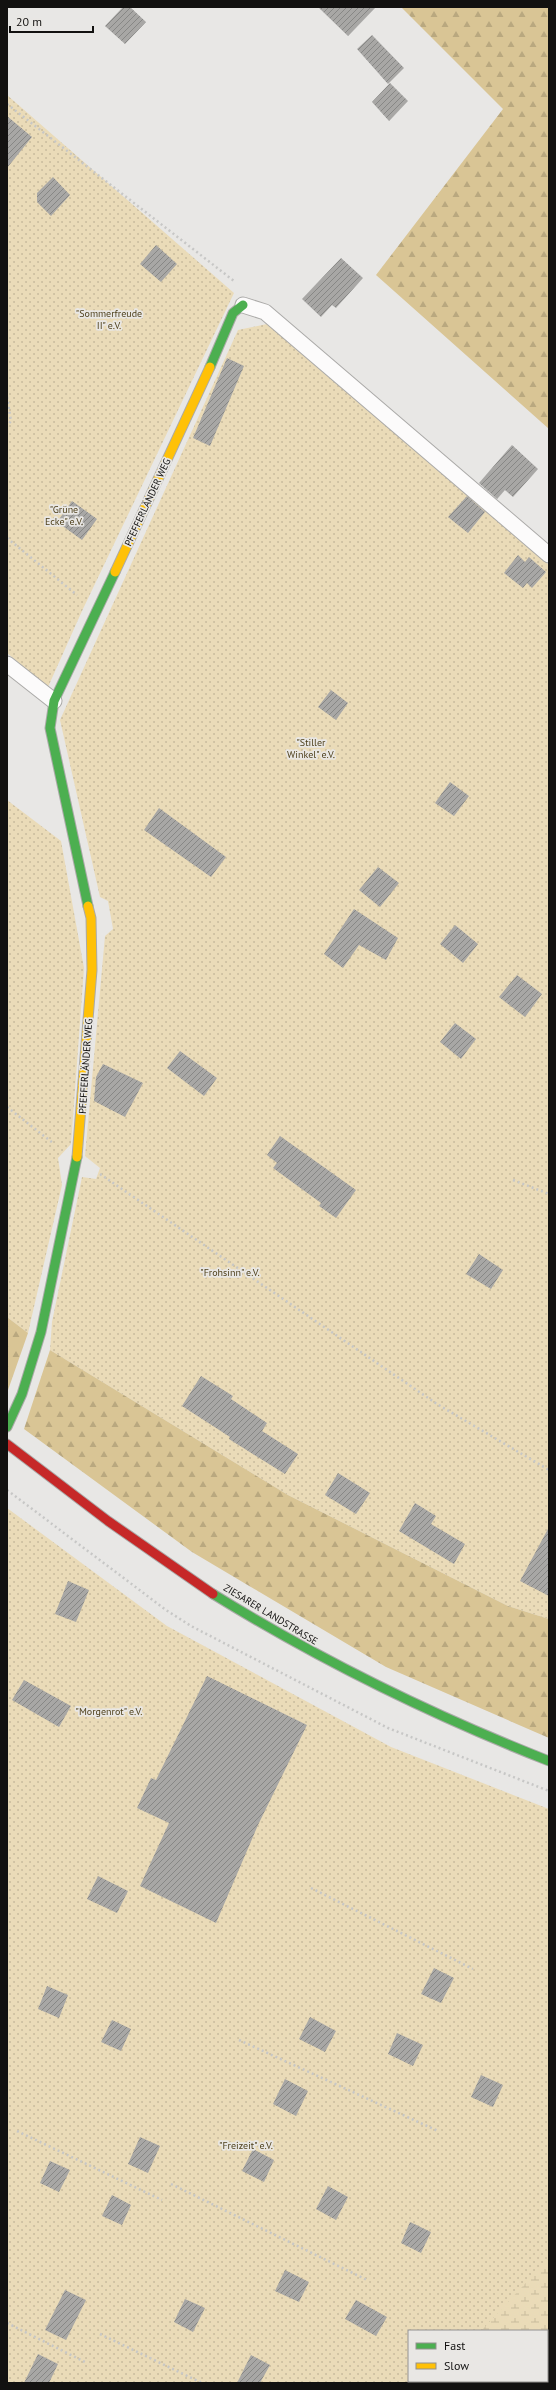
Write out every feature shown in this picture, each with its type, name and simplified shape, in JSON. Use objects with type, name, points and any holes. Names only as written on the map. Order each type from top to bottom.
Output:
[{"type":"street","name":"PFEFFERLÄNDER WEG","points":[[7,1427],[22,1394],[41,1332],[77,1161],[92,970],[90,918],[50,728],[54,701],[193,408],[233,313],[243,305]]},
{"type":"street","name":"ZIESARER LANDSTRASSE","points":[[7,1444],[143,1546],[185,1575],[284,1637],[400,1698],[549,1761]]},
{"type":"lane","points":[[243,305],[265,312],[549,555]]},
{"type":"lane","points":[[7,664],[54,701]]},
{"type":"path","points":[[7,104],[238,284]]},
{"type":"path","points":[[7,397],[11,421],[7,426]]},
{"type":"path","points":[[7,538],[80,597]]},
{"type":"path","points":[[7,1108],[57,1146]]},
{"type":"path","points":[[98,1173],[437,1404],[549,1470]]},
{"type":"path","points":[[513,1180],[549,1194]]},
{"type":"path","points":[[311,1888],[473,1968]]},
{"type":"path","points":[[239,2040],[438,2131]]},
{"type":"path","points":[[17,2131],[162,2200]]},
{"type":"path","points":[[171,2184],[367,2280]]},
{"type":"path","points":[[7,2323],[87,2363]]},
{"type":"path","points":[[100,2334],[202,2383]]},
{"type":"green space","points":[[401,7],[549,7],[549,429],[376,275],[503,109]]},
{"type":"green space","name":"\"Sommerfreude II\" e.V.","points":[[7,95],[234,293],[82,611],[48,687],[7,653]]},
{"type":"green space","name":"\"Stiller Winkel\" e.V.","points":[[267,324],[549,565],[549,1619],[508,1606],[288,1495],[50,1350],[52,1322],[82,1177],[96,1179],[100,1168],[85,1156],[105,936],[113,929],[108,901],[100,897],[60,720],[238,330]]},
{"type":"green space","points":[[7,800],[61,841],[84,968],[71,1144],[58,1158],[62,1185],[28,1333],[7,1317]]},
{"type":"green space","points":[[7,1317],[28,1333],[7,1393]]},
{"type":"green space","points":[[50,1350],[288,1495],[508,1606],[549,1619],[549,1738],[386,1667],[192,1552],[24,1429]]},
{"type":"green space","name":"\"Freizeit\" e.V.","points":[[7,1508],[167,1626],[391,1747],[549,1809],[549,2383],[7,2383]]},
{"type":"green space","points":[[549,2258],[549,2383],[433,2383],[548,2382],[548,2330],[482,2330]]},
{"type":"building","points":[[123,7],[130,7],[146,22],[125,44],[105,26]]},
{"type":"building","points":[[318,7],[376,7],[348,36]]},
{"type":"building","points":[[372,35],[404,68],[388,84],[357,49]]},
{"type":"building","points":[[390,83],[408,101],[389,121],[372,102]]},
{"type":"building","points":[[7,116],[32,137],[7,168]]},
{"type":"building","points":[[53,177],[70,195],[51,216],[37,202],[37,193]]},
{"type":"building","points":[[156,245],[177,264],[161,282],[140,264]]},
{"type":"building","points":[[341,258],[363,278],[336,308],[332,305],[321,317],[302,299]]},
{"type":"building","points":[[227,358],[244,366],[210,446],[193,438]]},
{"type":"building","points":[[512,445],[538,469],[513,497],[505,490],[497,499],[479,483]]},
{"type":"building","points":[[467,496],[485,512],[468,533],[448,517]]},
{"type":"building","points":[[72,501],[97,519],[82,540],[57,522]]},
{"type":"building","points":[[518,555],[525,562],[529,557],[546,572],[532,588],[527,583],[523,588],[504,573]]},
{"type":"building","points":[[331,690],[348,703],[336,720],[318,707]]},
{"type":"building","points":[[450,782],[469,796],[454,816],[435,803]]},
{"type":"building","points":[[159,808],[226,857],[211,877],[144,830]]},
{"type":"building","points":[[378,867],[399,883],[380,907],[359,890]]},
{"type":"building","points":[[354,909],[398,938],[386,960],[359,945],[343,968],[324,954]]},
{"type":"building","points":[[455,925],[478,944],[463,963],[440,944]]},
{"type":"building","points":[[517,975],[542,994],[525,1017],[499,997]]},
{"type":"building","points":[[455,1023],[476,1039],[461,1059],[440,1042]]},
{"type":"building","points":[[180,1051],[217,1078],[204,1096],[167,1068]]},
{"type":"building","points":[[103,1064],[143,1083],[125,1117],[94,1101],[96,1077]]},
{"type":"building","points":[[280,1136],[356,1190],[336,1218],[319,1206],[321,1203],[273,1168],[277,1163],[267,1155]]},
{"type":"building","points":[[479,1254],[503,1270],[491,1289],[466,1274]]},
{"type":"building","points":[[201,1376],[233,1396],[231,1399],[267,1423],[262,1431],[298,1454],[285,1474],[229,1439],[230,1437],[182,1406]]},
{"type":"building","points":[[338,1473],[370,1493],[356,1514],[325,1495]]},
{"type":"building","points":[[415,1503],[436,1516],[431,1524],[465,1544],[454,1564],[399,1531]]},
{"type":"building","points":[[549,1527],[549,1596],[520,1581]]},
{"type":"building","points":[[68,1581],[89,1590],[76,1622],[55,1614]]},
{"type":"building","points":[[207,1676],[307,1725],[258,1825],[216,1923],[140,1886],[169,1823],[137,1808],[151,1778],[156,1780]]},
{"type":"building","points":[[24,1680],[71,1706],[59,1727],[12,1700]]},
{"type":"building","points":[[98,1876],[128,1891],[117,1913],[87,1899]]},
{"type":"building","points":[[434,1968],[454,1978],[441,2003],[421,1994]]},
{"type":"building","points":[[47,1986],[68,1995],[59,2018],[38,2009]]},
{"type":"building","points":[[310,2017],[336,2031],[325,2052],[299,2039]]},
{"type":"building","points":[[112,2020],[131,2029],[121,2051],[101,2042]]},
{"type":"building","points":[[397,2033],[423,2045],[413,2066],[388,2054]]},
{"type":"building","points":[[481,2075],[503,2085],[493,2107],[471,2097]]},
{"type":"building","points":[[285,2079],[308,2091],[296,2116],[273,2104]]},
{"type":"building","points":[[140,2137],[160,2146],[148,2173],[128,2164]]},
{"type":"building","points":[[253,2149],[274,2160],[264,2182],[242,2171]]},
{"type":"building","points":[[50,2161],[70,2170],[59,2192],[40,2183]]},
{"type":"building","points":[[328,2186],[348,2197],[336,2220],[316,2209]]},
{"type":"building","points":[[112,2195],[131,2205],[122,2225],[102,2216]]},
{"type":"building","points":[[410,2222],[431,2232],[421,2253],[401,2243]]},
{"type":"building","points":[[285,2270],[309,2282],[299,2302],[275,2291]]},
{"type":"building","points":[[65,2290],[86,2300],[66,2340],[45,2330]]},
{"type":"building","points":[[185,2299],[205,2308],[193,2332],[174,2322]]},
{"type":"building","points":[[356,2300],[387,2317],[376,2336],[345,2319]]},
{"type":"building","points":[[38,2354],[58,2364],[49,2383],[24,2383]]},
{"type":"building","points":[[251,2355],[270,2365],[260,2383],[237,2383]]},
{"type":"traffic: fast","points":[[210,367],[233,313],[243,305]]},
{"type":"traffic: fast","points":[[88,906],[50,728],[54,701],[115,572]]},
{"type":"traffic: fast","points":[[7,1427],[22,1394],[41,1332],[77,1157]]},
{"type":"traffic: fast","points":[[213,1594],[335,1664],[377,1685],[462,1725],[549,1761]]},
{"type":"traffic: slow","points":[[115,572],[210,367]]},
{"type":"traffic: slow","points":[[77,1157],[92,970],[91,918],[88,906]]},
{"type":"traffic: jam","points":[[7,1444],[108,1521],[213,1594]]},
{"type":"park label","name":"\"Grüne Ecke\" e.V.","points":[[64,514]]},
{"type":"park label","name":"\"Frohsinn\" e.V.","points":[[230,1272]]},
{"type":"park label","name":"\"Morgenrot\" e.V.","points":[[109,1711]]}]
